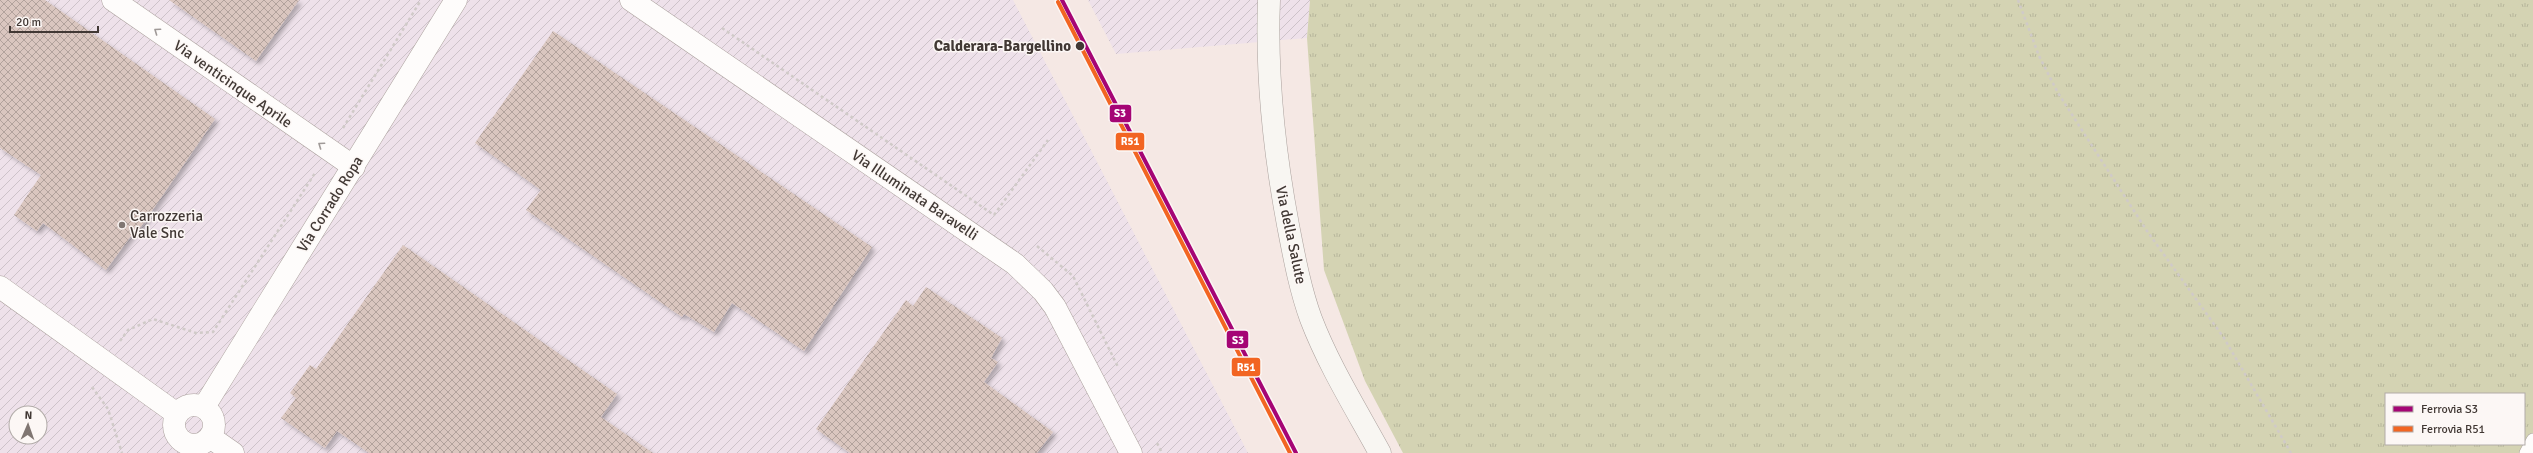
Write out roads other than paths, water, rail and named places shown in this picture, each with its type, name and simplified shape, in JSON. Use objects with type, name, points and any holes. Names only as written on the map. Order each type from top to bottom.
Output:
[{"type":"street","name":"Via venticinque Aprile","points":[[113,0],[354,167]]},
{"type":"street","name":"Via Corrado Ropa","points":[[204,407],[456,0]]},
{"type":"street","name":"Via Illuminata Baravelli","points":[[631,0],[1016,264],[1031,278],[1055,307],[1130,453]]},
{"type":"street","name":"Via della Salute","points":[[1269,0],[1269,86],[1278,171],[1295,259],[1311,318],[1328,359],[1380,453]]},
{"type":"street","points":[[0,287],[105,360],[177,414]]},
{"type":"street","points":[[186,406],[204,407],[209,412],[214,424],[210,437],[201,444],[180,448],[174,426],[177,414],[186,406]]},
{"type":"street","points":[[210,437],[233,453]]},
{"type":"lane","points":[[2526,453],[2533,440]]},
{"type":"rail line","name":"S3","points":[[1062,0],[1296,453]]},
{"type":"rail line","name":"R51","points":[[1058,2],[1290,453]]},
{"type":"place","name":"Calderara-Bargellino","points":[[1080,46]]},
{"type":"place","name":"Carrozzeria Vale Snc","points":[[122,225]]}]
